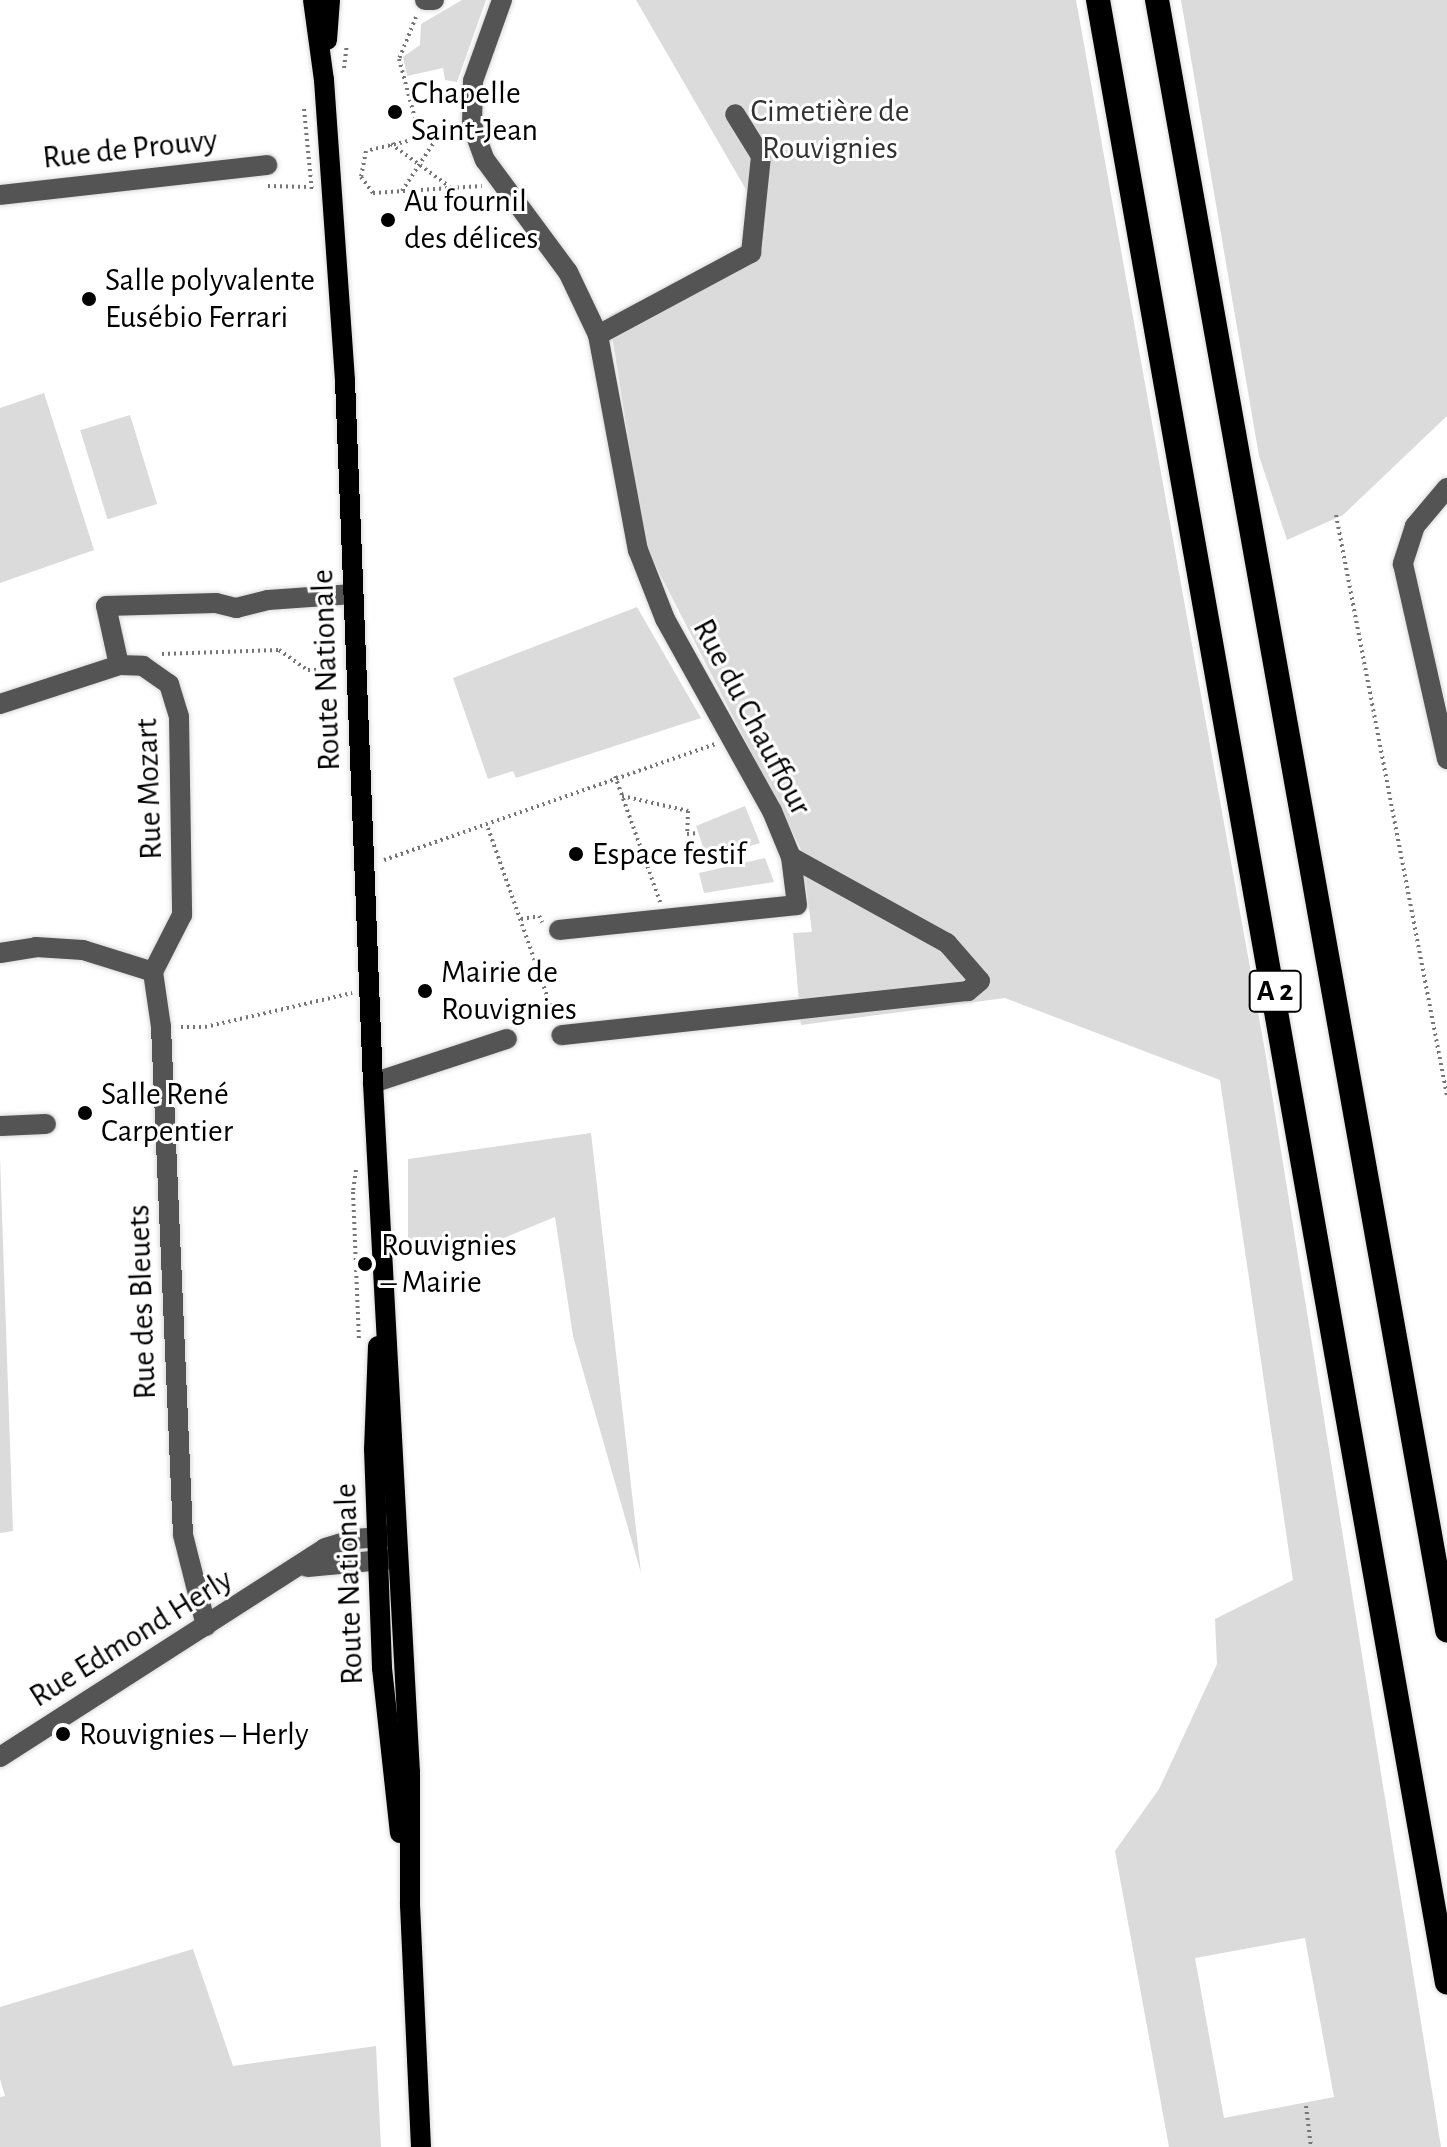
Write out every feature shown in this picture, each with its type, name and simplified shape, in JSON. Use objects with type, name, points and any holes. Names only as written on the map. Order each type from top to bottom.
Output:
[{"type":"highway","name":"A 2","points":[[1098,0],[1447,1983]]},
{"type":"highway","name":"A 2","points":[[1157,0],[1447,1630]]},
{"type":"main road","name":"Route Nationale","points":[[313,0],[324,80],[353,594],[373,1083],[410,1772],[410,1905],[421,2147]]},
{"type":"main road","name":"Route Nationale","points":[[324,80],[330,0]]},
{"type":"main road","name":"Route Nationale","points":[[382,1258],[374,1449],[377,1538],[384,1699],[410,1905]]},
{"type":"street","points":[[421,7],[434,0]]},
{"type":"street","name":"Rue du Chauffour","points":[[502,0],[473,81],[472,125],[500,184],[568,272],[598,335],[641,563],[665,619],[732,738],[791,857],[947,943],[977,972],[977,986],[771,1015],[561,1035]]},
{"type":"street","points":[[598,335],[751,253],[761,156],[735,114]]},
{"type":"street","name":"Rue de Prouvy","points":[[0,195],[267,165]]},
{"type":"street","points":[[1447,488],[1415,526],[1403,564],[1447,759]]},
{"type":"street","points":[[119,665],[106,606],[216,603],[236,608],[268,600],[353,594]]},
{"type":"street","points":[[0,704],[119,665],[143,666]]},
{"type":"street","name":"Rue Mozart","points":[[143,666],[169,684],[179,717],[182,915],[153,972]]},
{"type":"street","points":[[559,930],[797,905],[791,857]]},
{"type":"street","points":[[0,953],[36,947],[83,950],[153,972]]},
{"type":"street","name":"Rue des Bleuets","points":[[153,972],[161,1027],[183,1535],[206,1626]]},
{"type":"street","points":[[373,1083],[507,1039]]},
{"type":"street","points":[[0,1126],[46,1124]]},
{"type":"street","name":"Rue Edmond Herly","points":[[0,1757],[335,1543],[399,1536]]},
{"type":"street","name":"Rue Edmond Herly","points":[[295,1570],[320,1562],[400,1559]]},
{"type":"path","points":[[420,137],[399,59],[421,7]]},
{"type":"path","points":[[472,125],[366,151],[361,177],[373,193],[500,184]]},
{"type":"path","points":[[402,191],[440,133]]},
{"type":"path","points":[[391,144],[453,189]]},
{"type":"path","points":[[1336,515],[1447,1096]]},
{"type":"path","points":[[143,666],[163,653],[279,650],[308,670],[356,669]]},
{"type":"path","points":[[365,867],[615,776],[732,738]]},
{"type":"path","points":[[615,776],[667,919]]},
{"type":"path","points":[[622,796],[688,811],[687,834],[698,833]]},
{"type":"path","points":[[488,828],[561,1035]]},
{"type":"path","points":[[161,1027],[205,1027],[370,989]]},
{"type":"path","points":[[1306,2106],[1311,2147]]},
{"type":"green space","points":[[462,0],[486,0],[457,82],[445,80],[443,68],[407,76],[403,57],[420,45],[421,24]]},
{"type":"green space","name":"Cimetière de Rouvignies","points":[[636,0],[1076,0],[1265,1051],[1441,2147],[1169,2147],[1115,1851],[1159,1789],[1217,1664],[1215,1619],[1293,1580],[1220,1080],[1005,998],[801,1025],[793,933],[812,932],[801,849],[645,545],[609,316],[741,250],[748,193]],"holes":[[[1305,1938],[1334,2097],[1224,2118],[1195,1958]]]},
{"type":"green space","points":[[1181,0],[1447,0],[1447,416],[1343,515],[1287,540],[1259,456]]},
{"type":"green space","points":[[44,393],[94,550],[0,583],[0,408]]},
{"type":"green space","points":[[130,415],[157,504],[107,519],[80,430]]},
{"type":"green space","points":[[637,607],[701,718],[516,778],[513,771],[488,779],[453,678]]},
{"type":"green space","points":[[745,806],[760,843],[707,859],[696,826]]},
{"type":"green space","points":[[765,858],[774,882],[704,893],[699,873]]},
{"type":"green space","points":[[591,1133],[641,1573],[573,1336],[555,1217],[455,1258],[408,1246],[408,1159]]},
{"type":"green space","points":[[0,1157],[13,1531],[0,1533]]},
{"type":"green space","points":[[193,1949],[233,2066],[376,2046],[381,2147],[0,2147],[0,2097],[5,2096],[0,2079],[0,2007]]},
{"type":"place","name":"Chapelle Saint-Jean","points":[[395,112]]},
{"type":"place","name":"Au fournil des délices","points":[[388,220]]},
{"type":"place","name":"Salle polyvalente Eusébio Ferrari","points":[[89,299]]},
{"type":"place","name":"Espace festif","points":[[576,854]]},
{"type":"place","name":"Mairie de Rouvignies","points":[[425,991]]},
{"type":"place","name":"Salle René Carpentier","points":[[85,1113]]},
{"type":"place","name":"Rouvignies – Mairie","points":[[365,1264]]},
{"type":"place","name":"Rouvignies – Herly","points":[[63,1734]]}]
